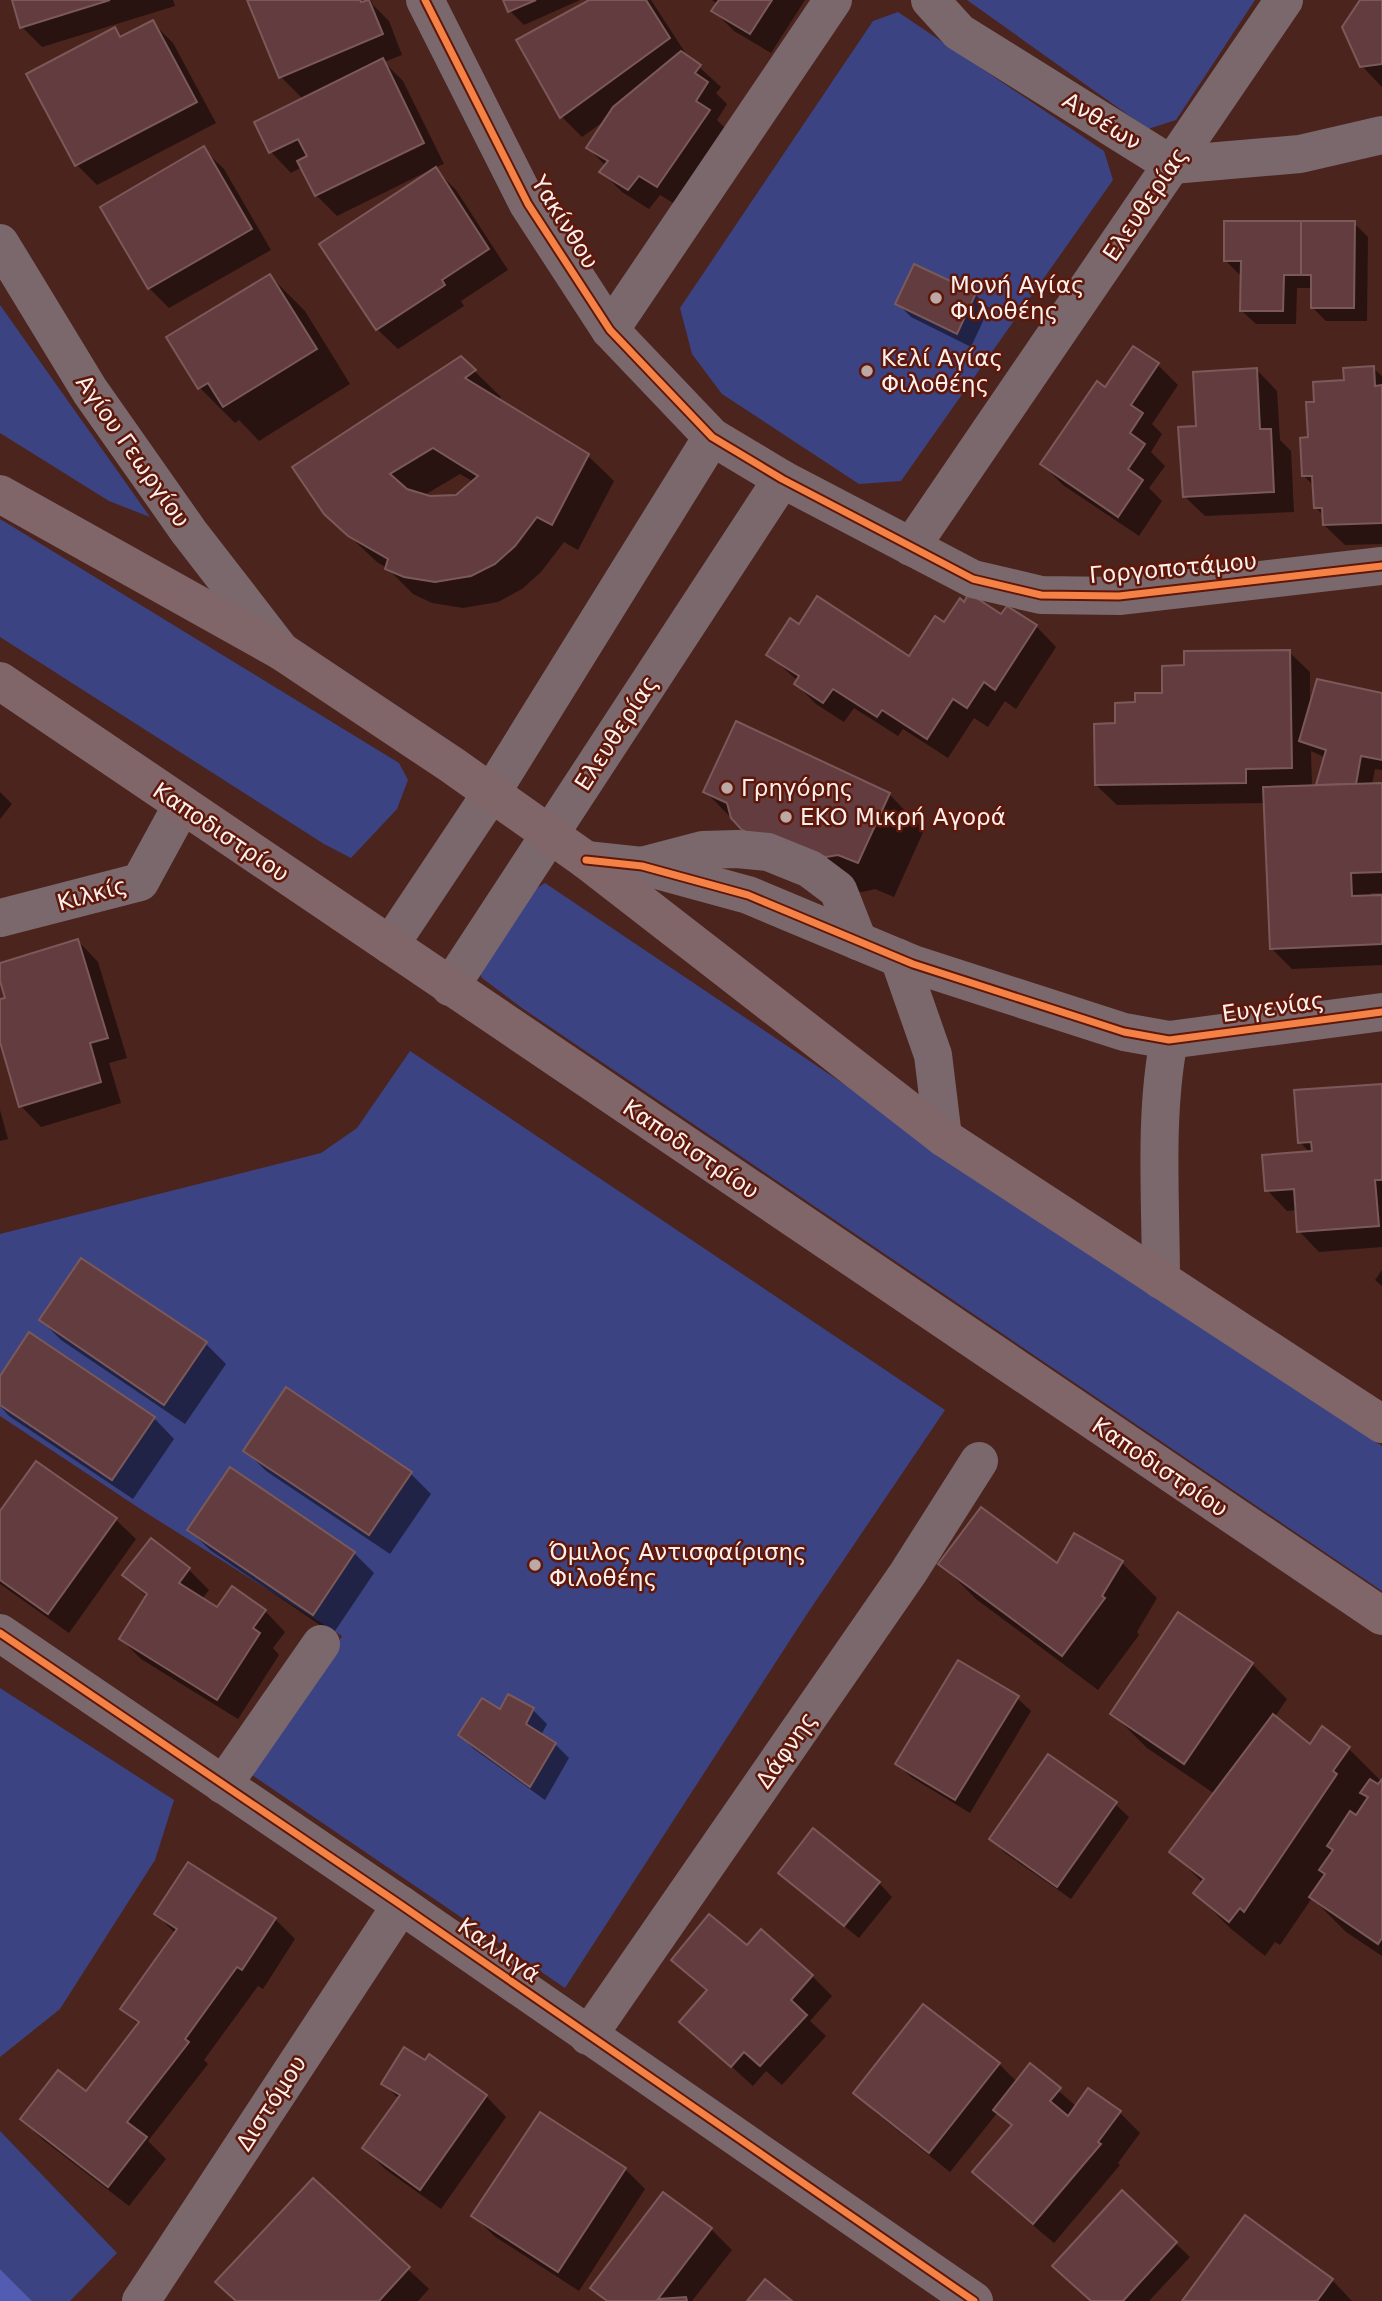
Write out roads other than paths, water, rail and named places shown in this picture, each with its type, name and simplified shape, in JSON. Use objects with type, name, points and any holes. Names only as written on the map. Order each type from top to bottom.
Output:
[{"type":"main road","points":[[0,494],[281,651],[492,792],[586,860],[943,1137],[1382,1424]]},
{"type":"main road","name":"Καποδιστρίου","points":[[0,681],[1382,1616]]},
{"type":"street","name":"Υακίνθου","points":[[425,0],[528,204],[610,330],[712,437]]},
{"type":"street","points":[[610,330],[833,0]]},
{"type":"street","name":"Ανθέων","points":[[930,0],[959,33],[1172,165]]},
{"type":"street","name":"Ελευθερίας","points":[[911,547],[1284,0]]},
{"type":"street","points":[[1172,165],[1300,154],[1382,135]]},
{"type":"street","name":"Αγίου Γεωργίου","points":[[0,243],[89,391],[189,532],[281,651]]},
{"type":"street","points":[[390,945],[492,792],[712,437]]},
{"type":"street","name":"Γοργοποτάμου","points":[[712,437],[782,480],[973,579],[1041,595],[1119,596],[1382,566]]},
{"type":"street","name":"Ελευθερίας","points":[[450,987],[782,480]]},
{"type":"street","name":"Κιλκίς","points":[[0,918],[140,882],[182,805]]},
{"type":"street","name":"Ευγενίας","points":[[586,860],[642,866],[748,895],[899,958],[1124,1032],[1169,1040],[1382,1012]]},
{"type":"street","points":[[899,958],[933,1055],[943,1137]]},
{"type":"street","points":[[1161,1280],[1162,1073],[1169,1040]]},
{"type":"street","name":"Δάφνης","points":[[588,2036],[908,1573],[979,1461]]},
{"type":"street","name":"Καλλιγά","points":[[0,1633],[401,1905],[974,2301]]},
{"type":"street","points":[[223,1785],[321,1644]]},
{"type":"street","name":"Διστόμου","points":[[141,2301],[401,1905]]},
{"type":"place","name":"Μονή Αγίας Φιλοθέης","points":[[936,298]]},
{"type":"place","name":"Κελί Αγίας Φιλοθέης","points":[[867,371]]},
{"type":"place","name":"Γρηγόρης","points":[[727,788]]},
{"type":"place","name":"ΕΚΟ Μικρή Αγορά","points":[[786,817]]},
{"type":"place","name":"Όμιλος Αντισφαίρισης Φιλοθέης","points":[[535,1565]]}]
